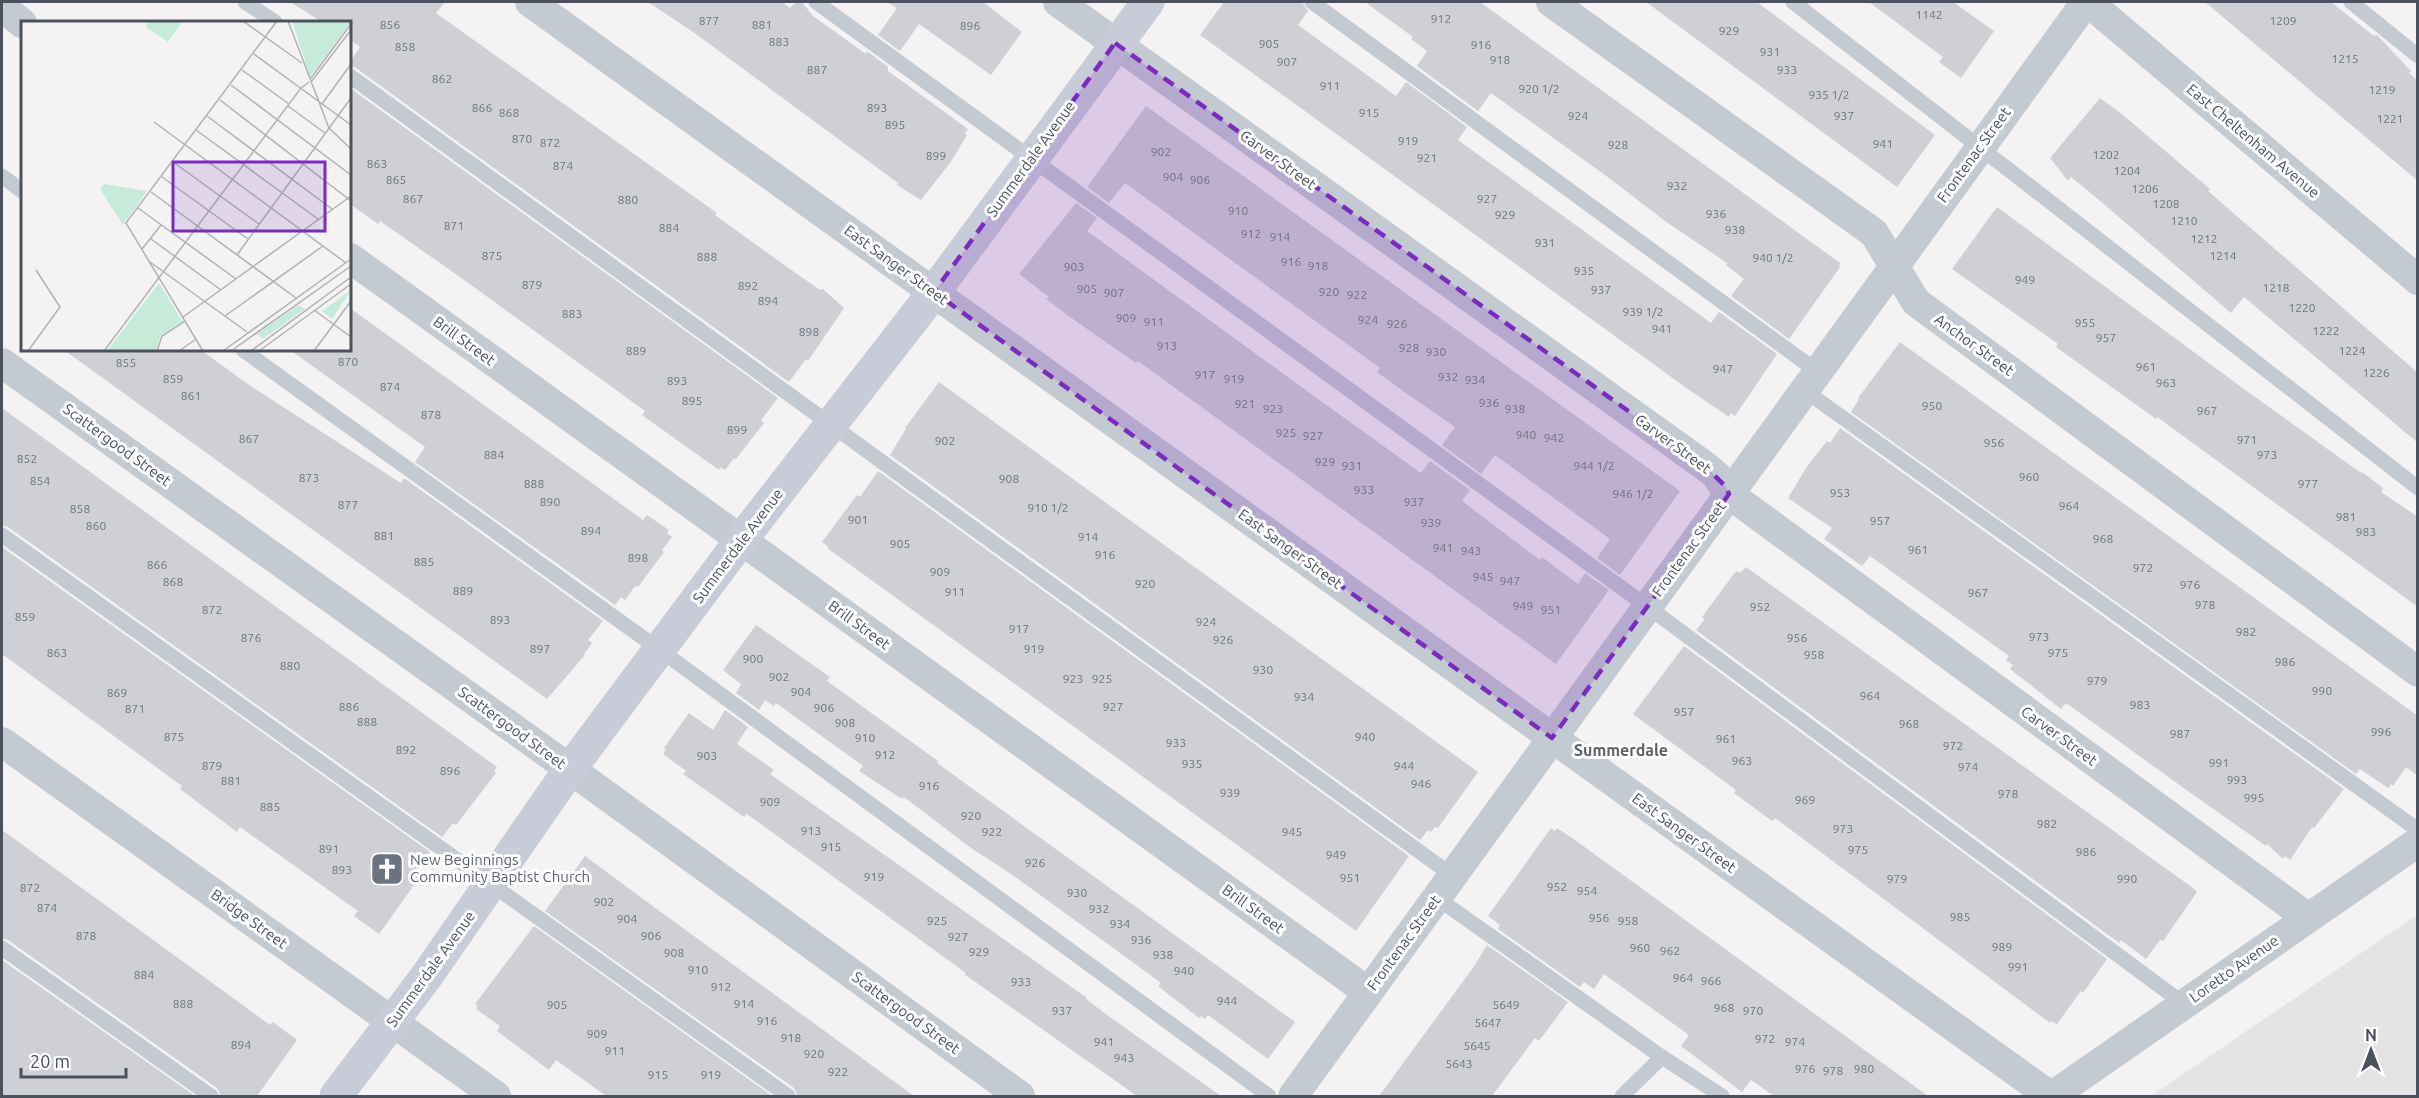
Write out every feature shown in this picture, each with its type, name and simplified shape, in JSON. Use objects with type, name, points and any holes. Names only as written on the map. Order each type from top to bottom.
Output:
[{"type":"main road","name":"Summerdale Avenue","points":[[336,1096],[394,1022],[570,769],[741,540],[934,292],[1115,43],[1148,2]]},
{"type":"street","name":"East Sanger Street","points":[[530,2],[2051,1096]]},
{"type":"street","name":"Carver Street","points":[[1058,2],[1705,466],[1716,475],[1729,494],[2307,917]]},
{"type":"street","name":"Anchor Street","points":[[1551,2],[1874,233],[1916,302],[2418,672]]},
{"type":"street","name":"Frontenac Street","points":[[1293,1096],[2087,2]]},
{"type":"street","name":"East Cheltenham Avenue","points":[[2087,2],[2418,280]]},
{"type":"street","points":[[2,8],[21,21]]},
{"type":"street","name":"Brill Street","points":[[351,259],[1368,992]]},
{"type":"street","name":"Scattergood Street","points":[[2,363],[570,769],[1020,1096]]},
{"type":"street","name":"Bridge Street","points":[[2,742],[496,1096]]},
{"type":"street","name":"Loretto Avenue","points":[[2051,1096],[2418,842]]},
{"type":"lane","points":[[246,2],[274,21]]},
{"type":"lane","points":[[816,2],[1648,607],[2184,1004]]},
{"type":"lane","points":[[1312,2],[1811,381],[2418,830]]},
{"type":"lane","points":[[1794,2],[2418,488]]},
{"type":"lane","points":[[2351,2],[2418,56]]},
{"type":"lane","points":[[351,77],[832,424],[1445,887],[1662,1057],[1722,1096]]},
{"type":"lane","points":[[2,176],[21,190]]},
{"type":"lane","points":[[244,351],[660,650],[1269,1096]]},
{"type":"lane","points":[[2,535],[788,1096]]},
{"type":"lane","points":[[2,948],[211,1096]]},
{"type":"lane","points":[[1623,1096],[1662,1057]]},
{"type":"highlighted area","points":[[1115,43],[1705,466],[1726,487],[1729,494],[1552,738],[934,292]]},
{"type":"shaded area","points":[[2417,915],[2417,1096],[2151,1096]]},
{"type":"building","points":[[290,2],[445,2],[436,13],[717,213],[715,215],[780,262],[820,290],[823,289],[844,308],[808,361],[806,359],[789,382],[351,66],[351,60],[360,47],[351,41],[351,21],[320,21]]},
{"type":"building","points":[[648,2],[782,2],[790,8],[796,2],[802,2],[813,16],[866,54],[867,51],[888,67],[888,71],[968,129],[965,134],[967,135],[950,163],[921,200],[897,185],[898,183],[696,34]]},
{"type":"building","points":[[887,2],[983,2],[1022,32],[991,75],[919,24],[900,51],[878,35],[897,8]]},
{"type":"building","points":[[1224,2],[1302,2],[1308,11],[1298,25],[1396,96],[1406,82],[1467,127],[1458,140],[1711,323],[1719,312],[1777,354],[1735,416],[1731,413],[1729,417],[1685,387],[1200,35]]},
{"type":"building","points":[[1365,2],[1480,2],[1840,263],[1840,267],[1789,339],[1731,296],[1744,279],[1726,265],[1727,263],[1665,221],[1491,93],[1478,111],[1417,66],[1427,51],[1411,39],[1413,37]]},
{"type":"building","points":[[1646,2],[1757,2],[1935,135],[1897,187]]},
{"type":"building","points":[[1869,2],[1953,2],[1994,31],[1961,78],[1939,62],[1943,57]]},
{"type":"building","points":[[2205,2],[2331,2],[2374,36],[2377,35],[2418,81],[2418,181]]},
{"type":"building","points":[[351,89],[778,398],[761,420],[764,423],[736,459],[734,458],[725,470],[720,467],[719,470],[642,415],[645,411],[460,277],[380,221],[378,224],[351,205]]},
{"type":"building","points":[[2100,98],[2210,189],[2208,191],[2418,373],[2418,443],[2244,297],[2231,313],[2092,194],[2071,177],[2068,181],[2050,158]]},
{"type":"building","points":[[1146,106],[1680,491],[1620,575],[1597,558],[1610,539],[1495,455],[1481,474],[1442,445],[1455,427],[1377,372],[1380,368],[1125,183],[1109,203],[1087,187]]},
{"type":"building","points":[[1076,203],[1097,218],[1087,231],[1318,399],[1421,473],[1430,461],[1470,490],[1462,501],[1540,560],[1542,557],[1578,584],[1585,573],[1609,590],[1556,664],[1138,361],[1136,363],[1070,317],[1019,274]]},
{"type":"building","points":[[1997,207],[2244,389],[2362,472],[2383,488],[2381,492],[2418,517],[2418,607],[2157,417],[2156,419],[2056,347],[2058,344],[1952,269]]},
{"type":"building","points":[[351,309],[643,520],[647,515],[669,530],[667,533],[672,537],[662,550],[664,552],[638,587],[635,586],[625,600],[621,597],[615,605],[415,462],[425,447],[291,351],[351,351]]},
{"type":"building","points":[[1900,342],[2418,716],[2418,776],[2406,767],[2393,786],[2391,784],[2388,788],[2360,769],[2356,774],[1851,412],[1858,398]]},
{"type":"building","points":[[65,351],[202,351],[249,385],[401,483],[404,478],[603,621],[588,640],[592,643],[585,655],[547,699]]},
{"type":"building","points":[[939,382],[1478,772],[1438,828],[1435,827],[1431,832],[1428,830],[1420,840],[890,455],[905,428]]},
{"type":"building","points":[[2,408],[497,767],[494,771],[496,773],[456,825],[453,823],[442,837],[8,527],[2,525]]},
{"type":"building","points":[[1840,428],[2344,789],[2314,828],[2312,827],[2290,860],[2285,856],[2283,859],[2267,844],[2266,846],[2066,703],[2061,709],[2010,669],[2013,665],[2006,660],[2009,656],[1870,556],[1862,566],[1824,539],[1832,528],[1788,498],[1806,468],[1827,441],[1830,443]]},
{"type":"building","points":[[878,471],[1409,856],[1356,931],[827,548],[829,547],[822,542],[857,495],[860,497]]},
{"type":"building","points":[[2,547],[430,852],[416,870],[422,874],[379,934],[354,916],[358,911],[240,827],[237,832],[180,789],[182,786],[2,654]]},
{"type":"building","points":[[1746,567],[2193,888],[2197,892],[2163,941],[2160,940],[2146,959],[2121,940],[2119,943],[1696,630],[1705,619],[1702,617],[1736,571],[1740,573]]},
{"type":"building","points":[[756,625],[830,677],[827,681],[938,761],[937,763],[1295,1022],[1268,1059],[1208,1015],[1205,1019],[1201,1016],[1199,1018],[1158,986],[1161,983],[1011,874],[971,848],[904,797],[902,799],[859,771],[863,766],[776,703],[774,706],[765,700],[759,710],[736,693],[741,684],[723,670]]},
{"type":"building","points":[[1684,646],[2107,959],[2057,1024],[2051,1021],[2050,1023],[1775,818],[1772,821],[1734,793],[1736,790],[1633,714]]},
{"type":"building","points":[[725,710],[748,727],[737,744],[774,770],[770,774],[1087,998],[1107,1015],[1221,1096],[1137,1096],[964,974],[966,973],[747,814],[744,817],[683,774],[686,771],[663,754],[666,750],[664,748],[689,713],[713,730]]},
{"type":"building","points":[[1551,828],[1555,831],[1557,828],[1575,840],[1928,1096],[1774,1096],[1751,1080],[1742,1092],[1681,1046],[1689,1035],[1604,974],[1594,989],[1584,982],[1580,987],[1498,929],[1500,925],[1488,916]]},
{"type":"building","points":[[2,830],[270,1025],[273,1022],[297,1040],[257,1096],[221,1096],[217,1088],[2,938]]},
{"type":"building","points":[[585,856],[914,1096],[798,1096],[794,1088],[545,911]]},
{"type":"building","points":[[534,926],[772,1096],[606,1096],[556,1060],[549,1070],[497,1031],[500,1026],[476,1009],[478,1006],[475,1004]]},
{"type":"building","points":[[1487,945],[1568,1002],[1539,1041],[1535,1038],[1492,1096],[1379,1096],[1475,965]]},
{"type":"building","points":[[2,960],[195,1096],[2,1096]]},
{"type":"place","name":"New Beginnings Community Baptist Church","points":[[387,869]]},
{"type":"district","name":"Summerdale","points":[[1621,750]]}]
